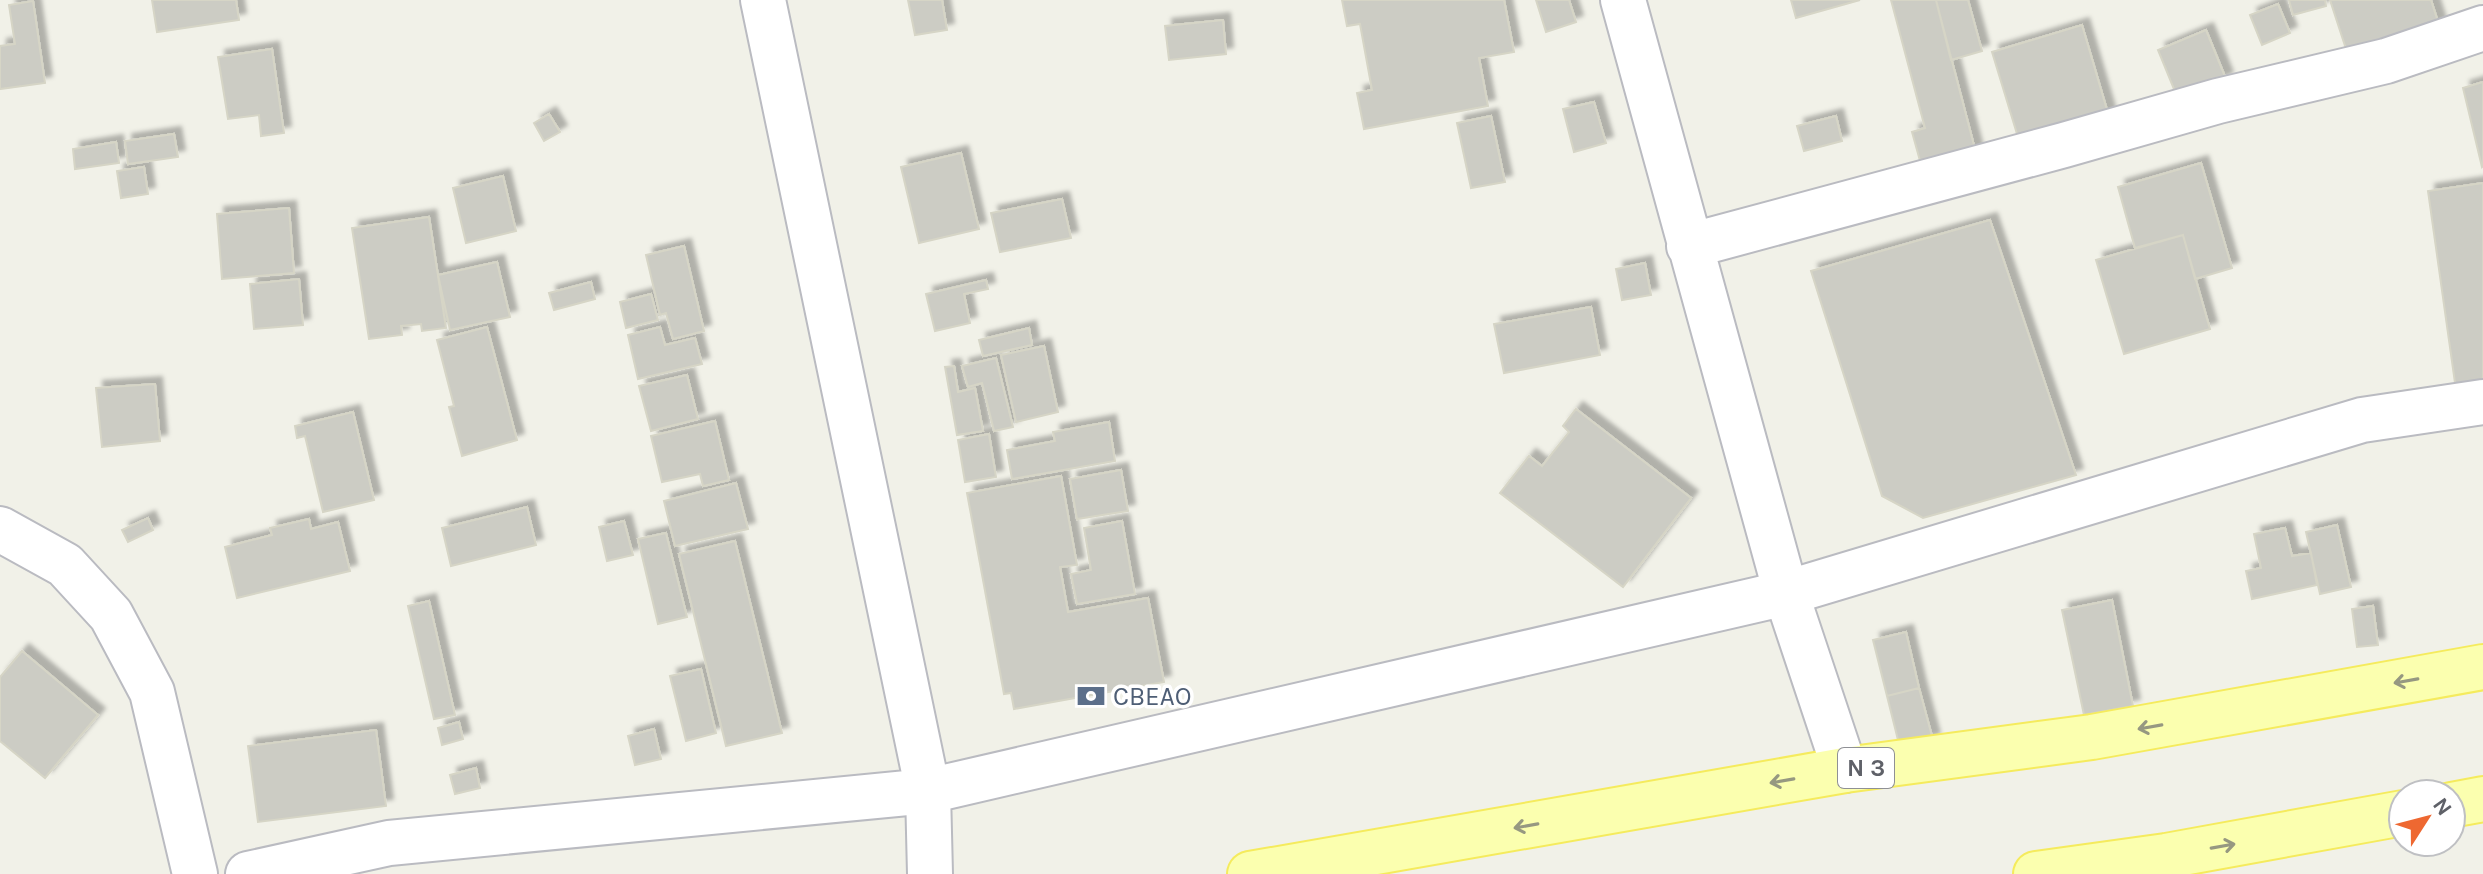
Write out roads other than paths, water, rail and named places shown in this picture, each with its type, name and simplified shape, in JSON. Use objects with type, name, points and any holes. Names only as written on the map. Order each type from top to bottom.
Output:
[{"type":"main road","name":"N 3","points":[[1250,874],[1845,770],[2092,737],[2483,667]]},
{"type":"main road","points":[[2036,874],[2171,865],[2387,817]]},
{"type":"street","points":[[763,0],[928,791],[930,874]]},
{"type":"street","points":[[1623,0],[1786,593],[1845,770]]},
{"type":"street","points":[[1689,246],[2218,101],[2386,61],[2483,28]]},
{"type":"street","points":[[248,874],[389,843],[928,791],[1786,593],[2362,420],[2483,402]]},
{"type":"street","points":[[0,529],[65,565],[111,615],[152,692],[195,874]]},
{"type":"place","name":"CBEAO","points":[[1091,696]]}]
